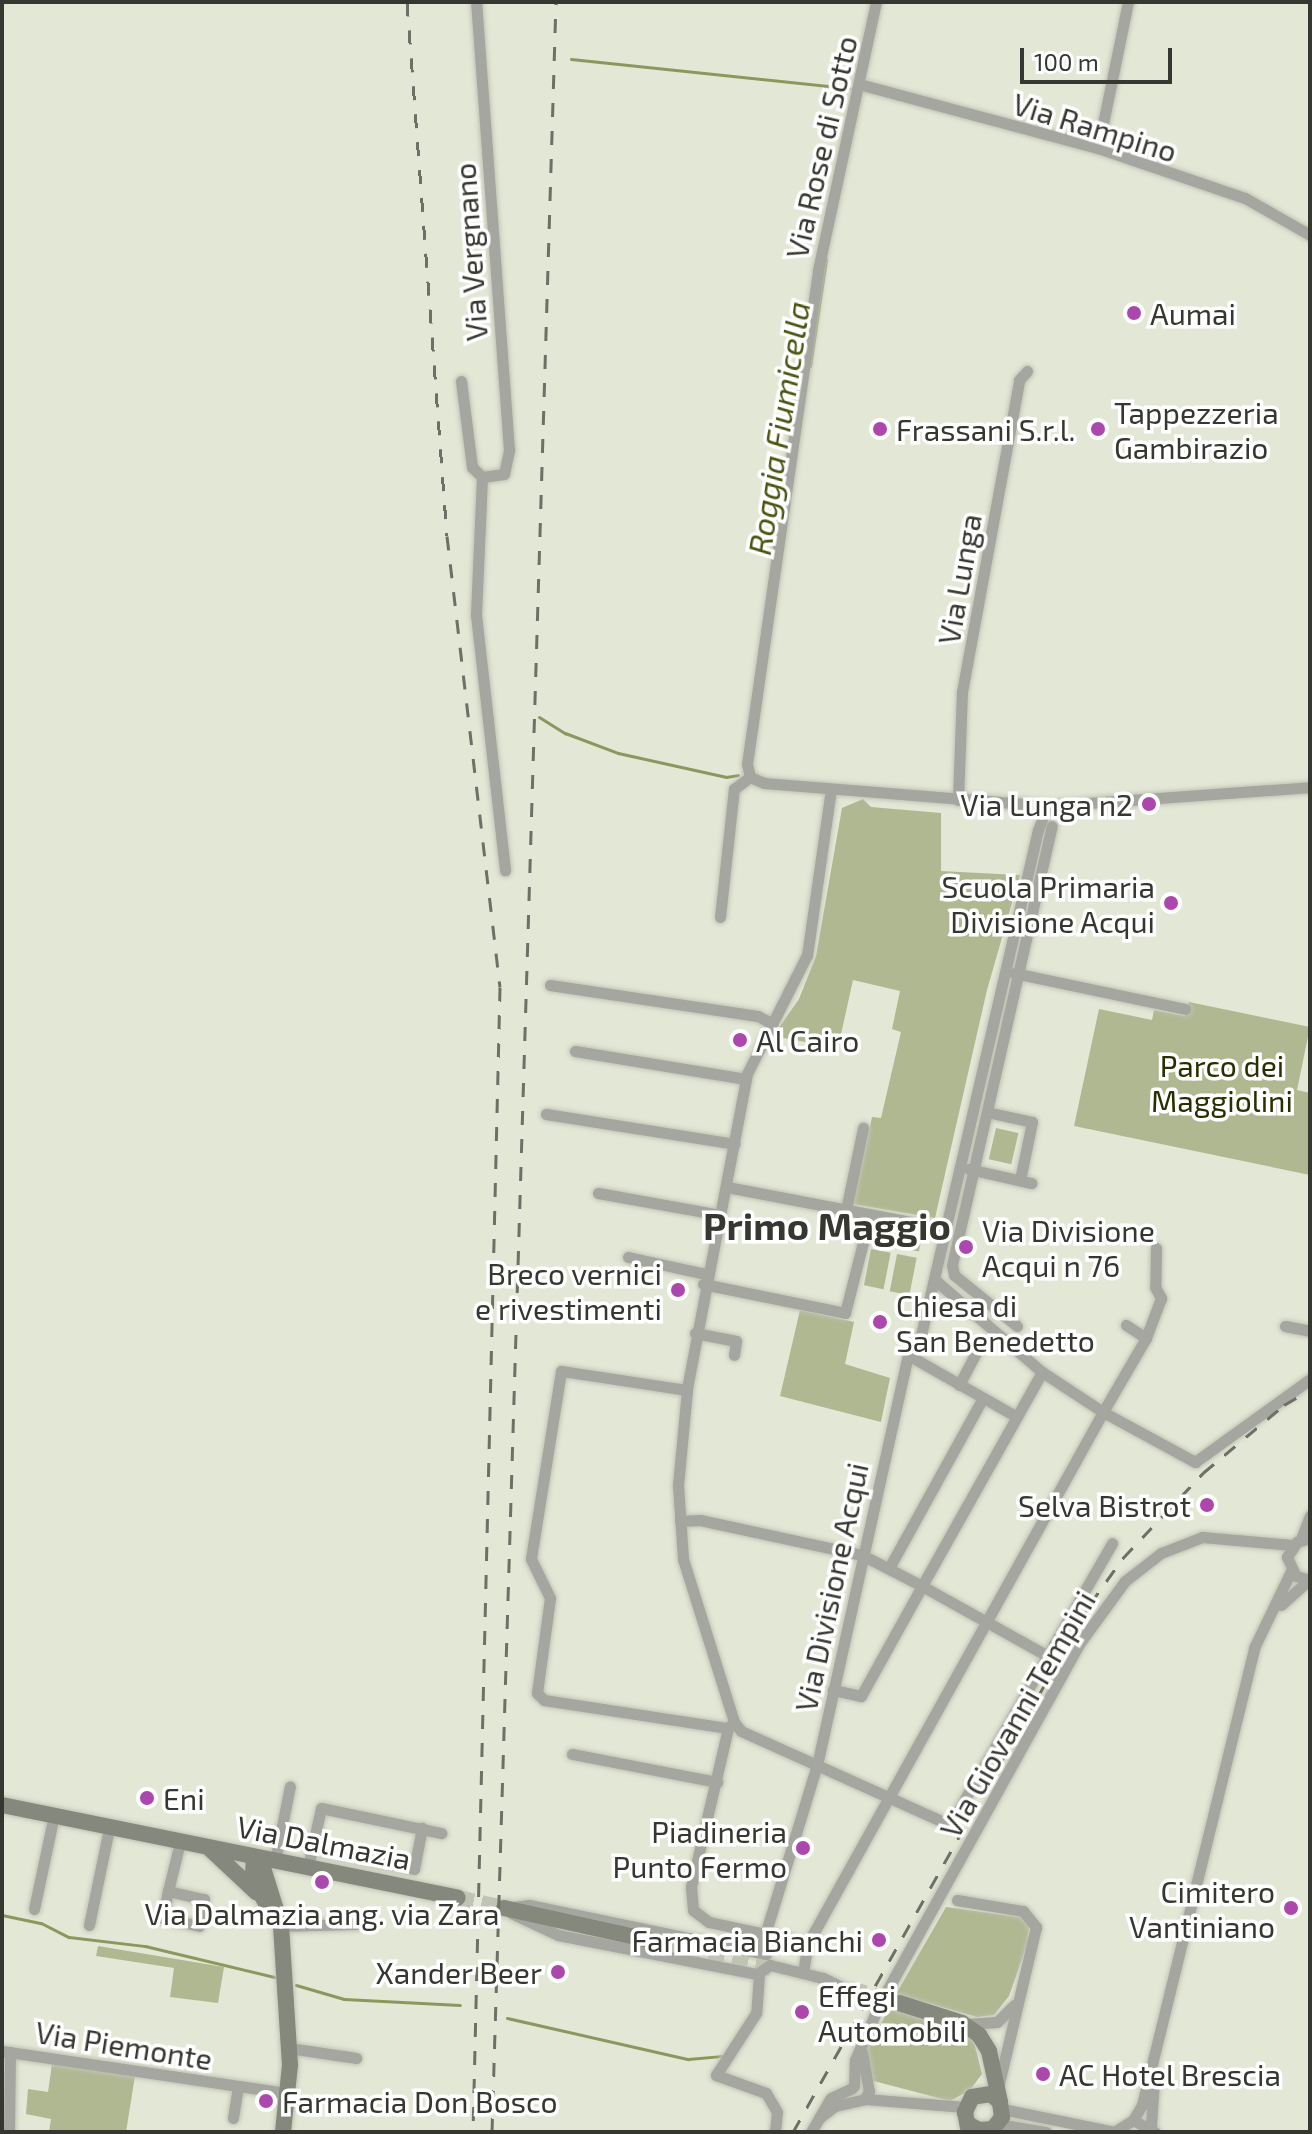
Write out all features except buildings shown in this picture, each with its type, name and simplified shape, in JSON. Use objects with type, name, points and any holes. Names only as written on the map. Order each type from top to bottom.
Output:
[{"type":"main road","name":"Via Dalmazia","points":[[2,1805],[458,1898]]},
{"type":"main road","points":[[208,1848],[259,1896],[281,1926]]},
{"type":"main road","points":[[259,1896],[252,1874],[270,1860]]},
{"type":"main road","points":[[270,1860],[281,1926],[289,2048],[283,2132]]},
{"type":"main road","points":[[270,1860],[277,1873],[276,1908]]},
{"type":"main road","points":[[504,1908],[662,1943]]},
{"type":"main road","points":[[899,2003],[962,2023],[979,2035],[999,2085],[984,2120]]},
{"type":"main road","points":[[984,2120],[978,2094],[993,2065]]},
{"type":"main road","points":[[978,2094],[991,2094],[984,2120]]},
{"type":"street","name":"Via Vergnano","points":[[476,2],[509,450],[504,474],[482,477]]},
{"type":"street","name":"Via Rose di Sotto","points":[[750,777],[747,764],[816,282],[876,2]]},
{"type":"street","points":[[1098,148],[1128,2]]},
{"type":"street","name":"Via Rampino","points":[[859,84],[1098,148],[1245,198],[1310,235]]},
{"type":"street","name":"Via Lunga","points":[[958,800],[962,692],[1019,380],[1027,371]]},
{"type":"street","name":"Via Vergnano","points":[[461,381],[468,458],[482,477],[476,615],[505,870]]},
{"type":"street","points":[[720,917],[734,789],[750,777],[831,789],[1047,806],[1310,787]]},
{"type":"street","points":[[808,1943],[709,1922],[693,1910],[691,1887],[731,1725],[683,1559],[680,1521],[687,1390],[695,1333],[727,1187],[746,1079],[771,1023],[796,985],[807,955],[831,789]]},
{"type":"street","name":"Via Divisione Acqui","points":[[1017,1326],[952,1270],[950,1233],[961,1167],[1005,971],[1047,806]]},
{"type":"street","name":"Via Divisione Acqui","points":[[755,1973],[747,1960],[757,1952],[768,1935],[817,1765],[908,1355],[921,1335],[935,1280],[973,1170],[1052,826]]},
{"type":"street","points":[[1005,971],[1185,1009]]},
{"type":"street","points":[[550,985],[771,1023]]},
{"type":"street","points":[[575,1051],[746,1079]]},
{"type":"street","points":[[961,1167],[1025,1181],[1032,1122],[987,1112]]},
{"type":"street","points":[[546,1114],[735,1144]]},
{"type":"street","points":[[846,1210],[863,1128]]},
{"type":"street","points":[[727,1187],[950,1233]]},
{"type":"street","points":[[598,1193],[720,1215]]},
{"type":"street","points":[[628,1257],[845,1313],[870,1215]]},
{"type":"street","points":[[803,1973],[808,1943],[1146,1338],[1161,1298],[1155,1287],[1156,1248]]},
{"type":"street","points":[[935,1280],[1042,1372],[1174,1454],[1198,1461],[1308,1378],[1310,1364]]},
{"type":"street","points":[[983,1322],[994,1307]]},
{"type":"street","points":[[1126,1325],[1146,1338]]},
{"type":"street","points":[[1285,1326],[1310,1331]]},
{"type":"street","points":[[695,1333],[736,1341],[734,1355]]},
{"type":"street","points":[[959,1385],[978,1349]]},
{"type":"street","points":[[908,1355],[1017,1417]]},
{"type":"street","points":[[687,1390],[561,1371],[531,1559],[550,1598],[537,1693],[544,1700],[731,1725],[950,1825],[1044,1654],[1112,1543]]},
{"type":"street","points":[[833,1690],[861,1696],[1042,1372]]},
{"type":"street","points":[[889,1568],[983,1398]]},
{"type":"street","points":[[984,2120],[1114,2132],[1133,2120],[1142,2105],[1254,1648],[1310,1516]]},
{"type":"street","points":[[680,1521],[700,1520],[862,1555],[1044,1654]]},
{"type":"street","name":"Via Giovanni Tempini","points":[[857,2086],[855,2060],[879,2005],[1079,1644],[1125,1581],[1161,1553],[1202,1537],[1230,1536],[1264,1545],[1301,1541]]},
{"type":"street","name":"Via Giovanni Tempini","points":[[1264,1545],[1309,1580]]},
{"type":"street","points":[[1266,1620],[1309,1580]]},
{"type":"street","points":[[572,1754],[717,1782]]},
{"type":"street","points":[[270,1860],[290,1786]]},
{"type":"street","points":[[308,1867],[321,1808],[441,1833]]},
{"type":"street","points":[[34,1909],[54,1815]]},
{"type":"street","points":[[89,1925],[109,1828]]},
{"type":"street","points":[[312,1848],[414,1869],[422,1828]]},
{"type":"street","points":[[168,1891],[180,1842]]},
{"type":"street","points":[[957,1900],[1023,1911],[1034,1920],[999,2085]]},
{"type":"street","points":[[504,1908],[529,1905],[757,1952],[770,1965],[868,1996],[879,2005]]},
{"type":"street","points":[[504,1908],[527,1924],[558,1935],[755,1973],[770,1965]]},
{"type":"street","points":[[281,1926],[356,1924]]},
{"type":"street","points":[[677,1959],[683,1936]]},
{"type":"street","points":[[755,1973],[756,2013],[716,2075],[766,2093],[777,2112],[775,2132]]},
{"type":"street","points":[[962,2023],[997,2022],[1018,1997]]},
{"type":"street","points":[[1133,2120],[1153,2129],[1157,2042]]},
{"type":"street","points":[[289,2048],[356,2058]]},
{"type":"street","points":[[6,2051],[9,2132]]},
{"type":"street","name":"Via Piemonte","points":[[6,2051],[288,2093]]},
{"type":"street","points":[[857,2086],[861,2099]]},
{"type":"street","points":[[811,2132],[831,2098],[857,2086],[984,2120],[1046,2132]]},
{"type":"street","name":"Via Piemonte","points":[[233,2118],[238,2087]]},
{"type":"street","points":[[819,2118],[861,2099],[908,2099]]},
{"type":"green space","points":[[863,799],[871,807],[941,813],[941,871],[1020,875],[987,990],[935,1218],[853,1204],[872,1117],[881,1118],[901,1032],[892,1029],[900,991],[853,980],[838,1048],[773,1036],[799,999],[816,956],[842,808]]},
{"type":"green space","name":"Parco dei Maggiolini","points":[[1189,1002],[1310,1027],[1297,1090],[1310,1093],[1310,1175],[1074,1126],[1099,1009],[1152,1020],[1154,1010],[1185,1016]]},
{"type":"green space","points":[[996,1128],[1018,1133],[1011,1164],[989,1159]]},
{"type":"green space","points":[[875,1232],[921,1242],[919,1252],[873,1242]]},
{"type":"green space","points":[[871,1249],[891,1253],[884,1289],[864,1285]]},
{"type":"green space","points":[[897,1254],[917,1258],[909,1295],[890,1291]]},
{"type":"green space","points":[[800,1310],[854,1322],[845,1364],[890,1378],[881,1422],[780,1396]]},
{"type":"green space","points":[[946,1907],[1026,1918],[1029,1924],[1028,1942],[1009,1996],[994,2015],[977,2017],[896,1994]]},
{"type":"green space","points":[[98,1946],[224,1967],[218,2003],[170,1997],[174,1968],[96,1956]]},
{"type":"green space","points":[[890,2007],[973,2038],[982,2074],[970,2090],[950,2101],[870,2080],[867,2049]]},
{"type":"green space","points":[[52,2064],[135,2076],[126,2132],[49,2132],[51,2119],[26,2114],[28,2089],[48,2092]]},
{"type":"waterway","name":"Roggia Fiumicella","points":[[571,59],[849,88]]},
{"type":"waterway","name":"Roggia Fiumicella","points":[[810,366],[826,259]]},
{"type":"waterway","name":"Roggia Fiumicella","points":[[539,717],[565,733],[618,753],[726,777],[738,775]]},
{"type":"waterway","points":[[2,1915],[41,1923],[69,1937],[145,1946],[274,1977]]},
{"type":"waterway","points":[[296,1985],[344,1999],[460,2005]]},
{"type":"waterway","points":[[507,2018],[688,2059],[721,2056]]},
{"type":"tunnel","points":[[458,1898],[504,1908]]},
{"type":"tunnel","points":[[662,1943],[778,1970]]},
{"type":"tunnel","points":[[850,1989],[899,2003]]},
{"type":"railway","points":[[407,2],[447,536],[500,987],[473,2132]]},
{"type":"railway","points":[[492,2132],[556,2]]},
{"type":"railway","points":[[793,2132],[1090,1604],[1123,1558],[1203,1473],[1284,1405],[1310,1390]]},
{"type":"place","name":"Aumai","points":[[1134,313]]},
{"type":"place","name":"Frassani S.r.l.","points":[[880,429]]},
{"type":"place","name":"Tappezzeria Gambirazio","points":[[1098,429]]},
{"type":"place","name":"Via Lunga n2","points":[[1149,804]]},
{"type":"place","name":"Scuola Primaria Divisione Acqui","points":[[1171,903]]},
{"type":"place","name":"Al Cairo","points":[[740,1040]]},
{"type":"place","name":"Via Divisione Acqui n 76","points":[[966,1247]]},
{"type":"place","name":"Breco vernici e rivestimenti","points":[[678,1290]]},
{"type":"place","name":"Chiesa di San Benedetto","points":[[880,1322]]},
{"type":"place","name":"Selva Bistrot","points":[[1207,1505]]},
{"type":"place","name":"Eni","points":[[147,1798]]},
{"type":"place","name":"Piadineria Punto Fermo","points":[[803,1848]]},
{"type":"place","name":"Via Dalmazia ang. via Zara","points":[[322,1882]]},
{"type":"place","name":"Cimitero Vantiniano","points":[[1291,1908]]},
{"type":"place","name":"Farmacia Bianchi","points":[[879,1940]]},
{"type":"place","name":"Xander Beer","points":[[558,1972]]},
{"type":"place","name":"Effegi Automobili","points":[[802,2012]]},
{"type":"place","name":"AC Hotel Brescia","points":[[1043,2074]]},
{"type":"place","name":"Farmacia Don Bosco","points":[[266,2101]]},
{"type":"district","name":"Primo Maggio","points":[[827,1226]]}]
